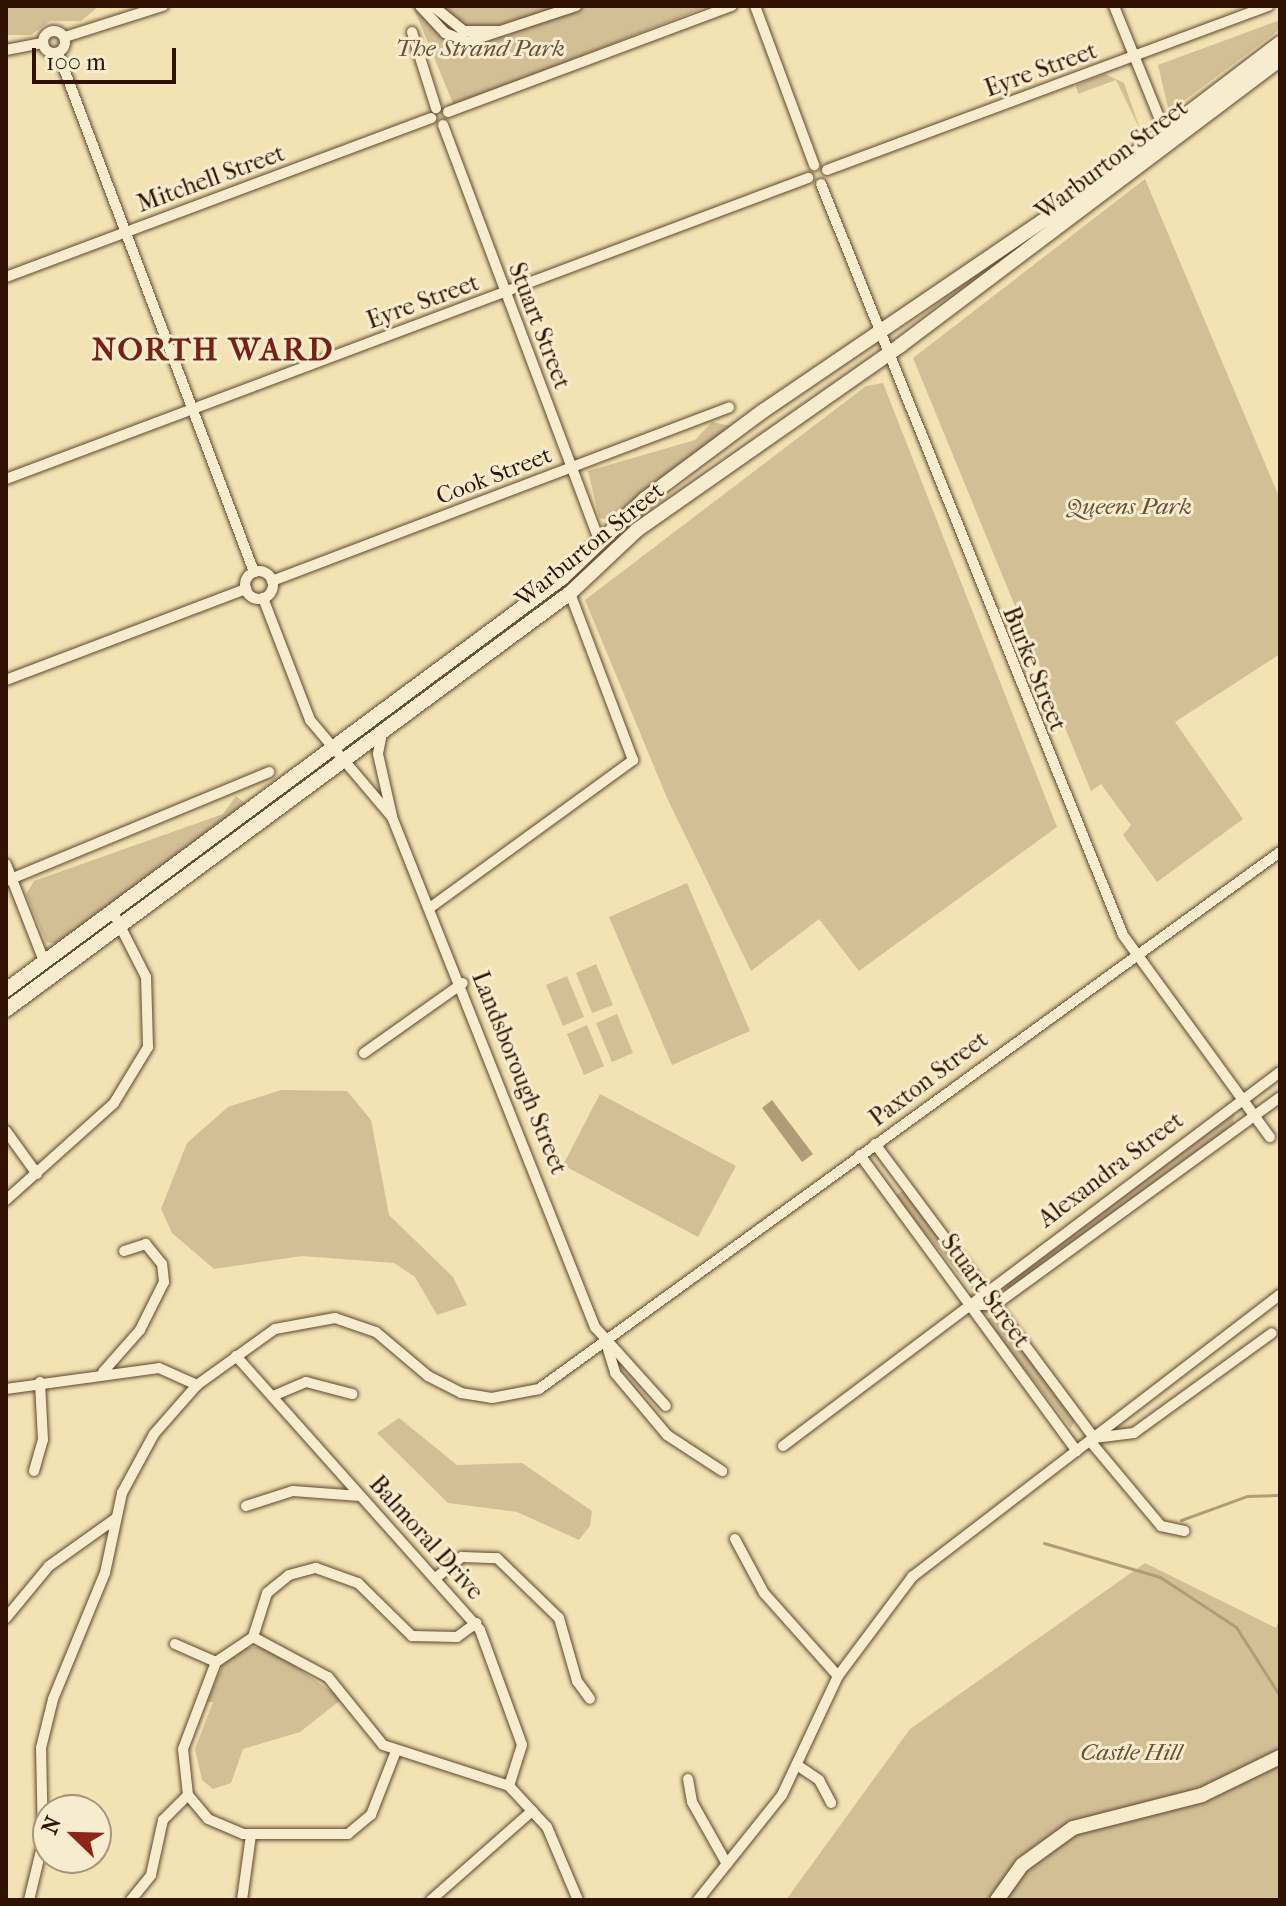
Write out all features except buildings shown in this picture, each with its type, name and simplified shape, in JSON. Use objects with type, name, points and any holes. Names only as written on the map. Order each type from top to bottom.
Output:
[{"type":"main road","name":"Warburton Street","points":[[6,990],[562,578],[599,540],[763,411],[882,335],[1074,200],[1280,43]]},
{"type":"main road","name":"Warburton Street","points":[[6,1010],[570,593],[637,530],[889,353],[1158,155],[1280,59]]},
{"type":"main road","points":[[1164,130],[1245,87]]},
{"type":"main road","points":[[1074,200],[1158,155]]},
{"type":"main road","points":[[997,1900],[1022,1865],[1073,1828],[1202,1795],[1280,1757]]},
{"type":"street","points":[[43,43],[51,31],[65,37],[163,6]]},
{"type":"street","points":[[420,6],[445,33],[467,42],[576,6]]},
{"type":"street","points":[[433,6],[456,27],[476,34],[560,6]]},
{"type":"street","points":[[434,113],[448,112],[732,6]]},
{"type":"street","points":[[755,6],[814,165],[808,178],[821,184],[827,170],[814,165]]},
{"type":"street","points":[[1114,6],[1164,130]]},
{"type":"street","name":"Eyre Street","points":[[827,170],[1269,6]]},
{"type":"street","points":[[412,32],[434,113],[443,125]]},
{"type":"street","points":[[58,53],[65,37]]},
{"type":"street","points":[[6,50],[43,43],[58,53],[254,572],[272,581],[263,598],[246,589]]},
{"type":"street","points":[[443,125],[448,112]]},
{"type":"street","name":"Mitchell Street","points":[[6,277],[434,113]]},
{"type":"street","name":"Stuart Street","points":[[443,125],[599,540]]},
{"type":"street","name":"Eyre Street","points":[[6,479],[808,178]]},
{"type":"street","name":"Burke Street","points":[[821,184],[1031,715],[1137,954],[1270,1137]]},
{"type":"street","name":"Cook Street","points":[[272,581],[729,407]]},
{"type":"street","points":[[6,680],[246,589],[254,572]]},
{"type":"street","points":[[431,907],[633,760],[570,593]]},
{"type":"street","name":"Landsborough Street","points":[[263,598],[310,720],[392,817]]},
{"type":"street","name":"Landsborough Street","points":[[382,733],[378,754],[392,817],[463,983],[615,1373],[667,1435],[722,1471]]},
{"type":"street","points":[[9,880],[269,772]]},
{"type":"street","name":"Paxton Street","points":[[29,1900],[43,1842],[41,1748],[65,1662],[105,1573],[115,1519],[154,1434],[197,1385],[286,1324],[335,1318],[376,1332],[444,1386],[492,1398],[539,1389],[606,1344],[875,1144],[1280,852]]},
{"type":"street","points":[[6,864],[9,880],[44,961]]},
{"type":"street","points":[[6,1200],[114,1103],[148,1047],[150,996],[124,925],[113,912]]},
{"type":"street","points":[[364,1053],[463,983]]},
{"type":"street","name":"Alexandra Street","points":[[783,1446],[971,1305],[984,1291],[1280,1072]]},
{"type":"street","name":"Alexandra Street","points":[[995,1305],[1280,1097]]},
{"type":"street","points":[[6,1131],[37,1174]]},
{"type":"street","name":"Stuart Street","points":[[875,1144],[1092,1440],[1161,1526],[1184,1531]]},
{"type":"street","name":"Stuart Street","points":[[860,1155],[1077,1451]]},
{"type":"street","points":[[103,1372],[140,1330],[164,1282],[150,1247],[124,1251]]},
{"type":"street","points":[[698,1900],[727,1864],[746,1849],[797,1765],[838,1676],[912,1577],[1280,1295]]},
{"type":"street","points":[[971,1305],[995,1305]]},
{"type":"street","points":[[1092,1440],[1134,1433],[1272,1333]]},
{"type":"street","name":"Landsborough Street","points":[[606,1344],[666,1406]]},
{"type":"street","name":"Balmoral Drive","points":[[236,1356],[476,1623],[522,1745],[509,1786]]},
{"type":"street","points":[[6,1389],[103,1372],[159,1368],[197,1385]]},
{"type":"street","points":[[34,1471],[43,1440],[40,1382]]},
{"type":"street","points":[[273,1396],[306,1382],[352,1394]]},
{"type":"street","points":[[246,1506],[293,1491],[360,1496]]},
{"type":"street","points":[[6,1618],[49,1566],[115,1519]]},
{"type":"street","points":[[735,1539],[764,1593],[838,1676]]},
{"type":"street","points":[[437,1577],[462,1557],[497,1558],[552,1608],[590,1699]]},
{"type":"street","points":[[396,1751],[371,1815],[356,1830],[251,1835],[219,1826],[188,1795],[183,1749],[216,1662],[253,1637],[267,1593],[316,1568],[358,1583],[412,1636],[457,1637],[476,1623]]},
{"type":"street","points":[[253,1637],[328,1677],[396,1751],[509,1786],[561,1850],[578,1900]]},
{"type":"street","points":[[175,1644],[216,1662]]},
{"type":"street","points":[[797,1765],[819,1780],[831,1803]]},
{"type":"street","points":[[688,1779],[692,1802],[727,1864]]},
{"type":"street","points":[[131,1900],[151,1875],[163,1820],[188,1795]]},
{"type":"street","points":[[431,1900],[532,1811]]},
{"type":"street","points":[[242,1900],[251,1835]]},
{"type":"green space","points":[[6,6],[99,6],[81,21],[50,21],[31,35],[6,35]]},
{"type":"green space","name":"The Strand Park","points":[[413,6],[708,6],[454,106]]},
{"type":"green space","points":[[1280,20],[1280,29],[1169,112],[1158,65]]},
{"type":"green space","points":[[1105,74],[1124,83],[1141,132],[1116,80],[1078,94],[1076,85]]},
{"type":"green space","name":"Queens Park","points":[[1145,179],[1280,499],[1280,654],[1175,722],[1243,819],[1157,882],[1123,835],[1131,825],[1101,784],[1091,791],[913,358]]},
{"type":"green space","points":[[883,383],[1057,827],[859,971],[819,919],[751,971],[667,798],[585,600],[866,386]]},
{"type":"green space","points":[[712,422],[735,427],[611,522],[599,517],[588,471],[695,440]]},
{"type":"green space","points":[[236,796],[245,803],[59,944],[46,942],[26,894],[34,881],[223,814]]},
{"type":"green space","points":[[687,883],[750,1031],[672,1065],[609,917]]},
{"type":"green space","points":[[596,964],[613,1005],[592,1013],[576,973]]},
{"type":"green space","points":[[567,976],[584,1017],[563,1026],[546,985]]},
{"type":"green space","points":[[617,1014],[633,1053],[612,1062],[596,1023]]},
{"type":"green space","points":[[587,1025],[604,1066],[584,1075],[567,1034]]},
{"type":"green space","points":[[281,1090],[347,1091],[371,1120],[389,1215],[453,1277],[467,1305],[437,1315],[415,1277],[394,1263],[302,1256],[214,1269],[172,1233],[161,1209],[187,1143],[228,1107]]},
{"type":"green space","points":[[600,1094],[736,1166],[698,1237],[563,1165]]},
{"type":"green space","points":[[1234,1114],[1233,1125],[1010,1291],[1003,1282]]},
{"type":"green space","points":[[904,1190],[964,1272],[961,1277],[895,1196]]},
{"type":"green space","points":[[996,1314],[1075,1420],[1071,1428],[986,1320]]},
{"type":"green space","points":[[399,1418],[457,1465],[522,1463],[592,1511],[590,1526],[579,1540],[517,1512],[448,1503],[377,1433]]},
{"type":"green space","name":"Castle Hill","points":[[1145,1563],[1276,1628],[1280,1616],[1280,1900],[786,1900],[910,1729]]},
{"type":"green space","points":[[266,1646],[342,1699],[300,1732],[243,1749],[231,1783],[213,1789],[202,1780],[195,1749],[213,1702],[207,1702],[225,1659],[239,1649]]},
{"type":"shaded area","points":[[772,1100],[813,1154],[802,1162],[762,1108]]},
{"type":"waterway","points":[[1181,1520],[1247,1496],[1280,1495]]},
{"type":"waterway","points":[[1044,1543],[1160,1577],[1236,1627],[1280,1696]]},
{"type":"district","name":"NORTH WARD","points":[[213,350]]}]
